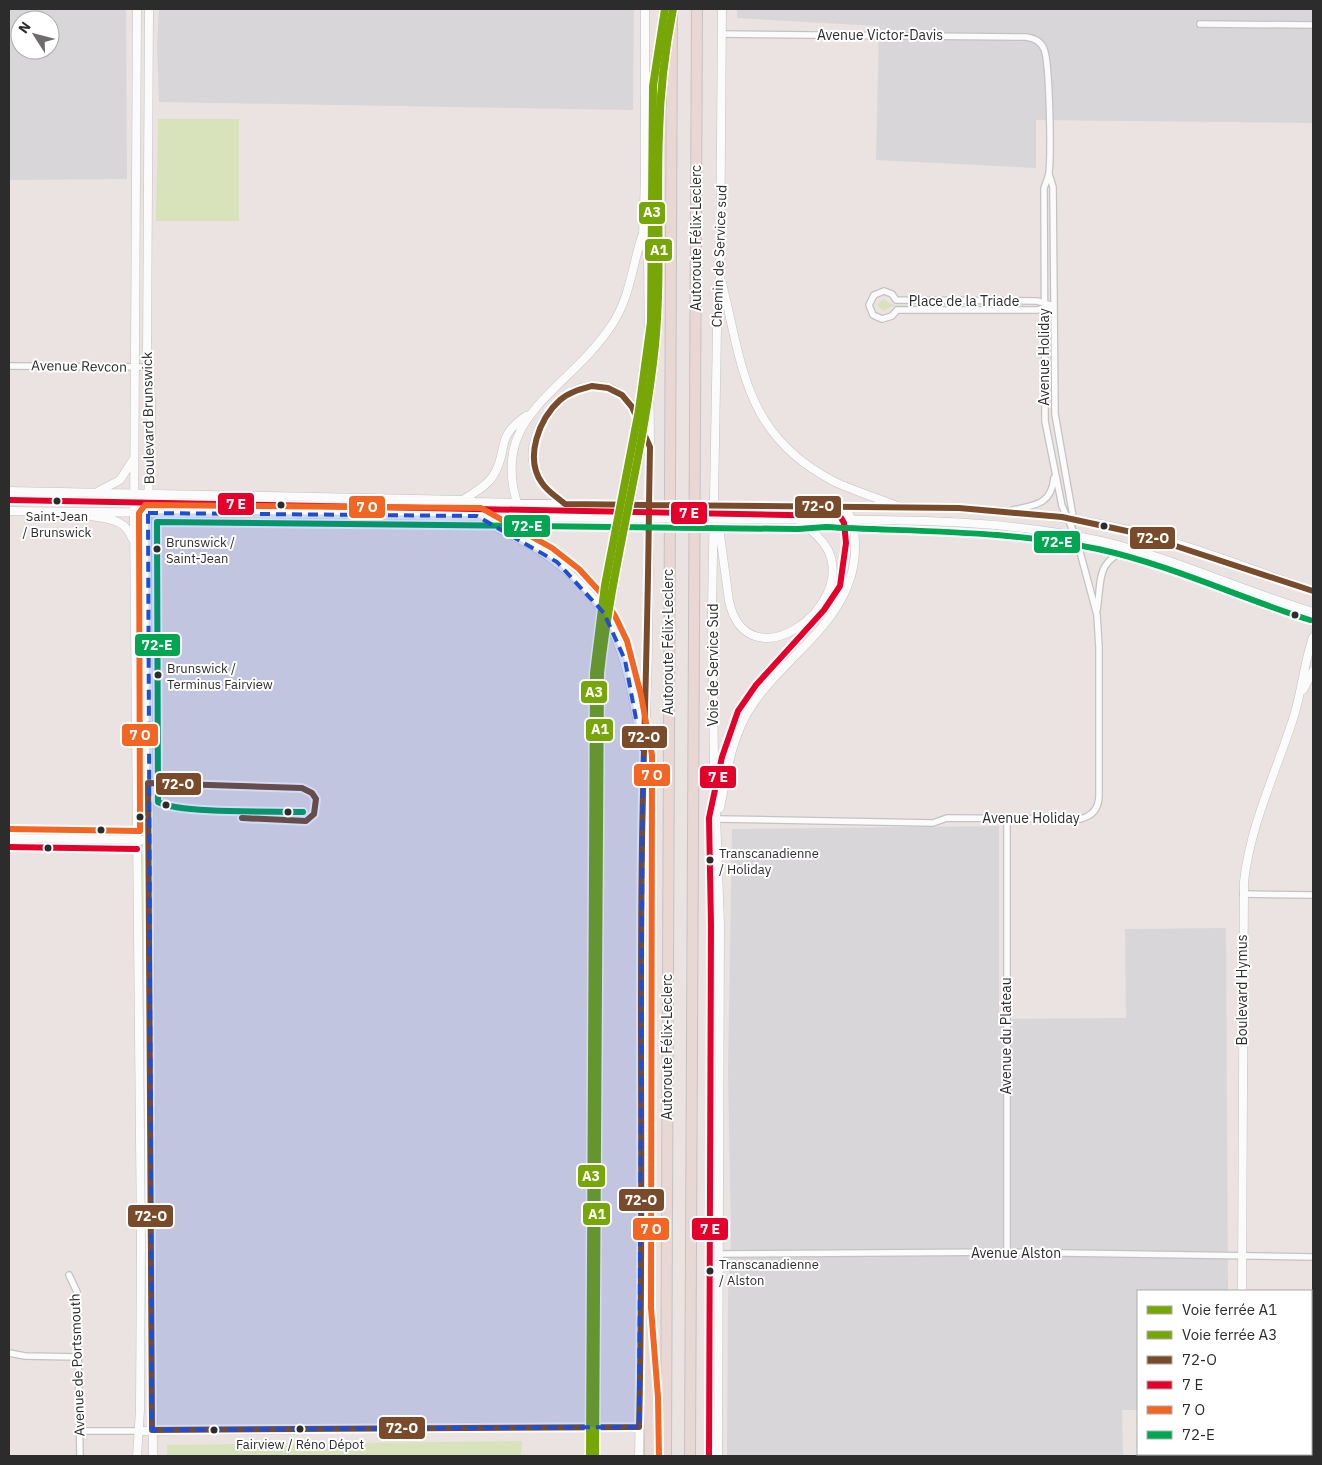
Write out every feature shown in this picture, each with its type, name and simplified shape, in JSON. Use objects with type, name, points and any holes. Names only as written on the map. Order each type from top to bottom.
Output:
[{"type":"highway","name":"Autoroute Félix-Leclerc","points":[[666,1456],[672,9]]},
{"type":"highway","name":"Autoroute Félix-Leclerc","points":[[690,1456],[697,9]]},
{"type":"highway","points":[[642,1308],[649,1398],[650,1456]]},
{"type":"main road","name":"Boulevard Brunswick","points":[[137,9],[134,545],[141,1240],[137,1456]]},
{"type":"main road","name":"Boulevard Brunswick","points":[[149,9],[149,367],[151,386],[148,513],[153,1456]]},
{"type":"main road","points":[[463,500],[490,480],[498,466],[502,447],[509,430],[530,413],[611,326],[626,295],[643,234],[645,178],[645,9]]},
{"type":"main road","name":"Chemin de Service sud","points":[[716,503],[722,9]]},
{"type":"main road","points":[[136,110],[148,110]]},
{"type":"main road","points":[[639,1456],[642,1308],[642,843],[648,651],[650,447],[648,257],[643,234]]},
{"type":"main road","points":[[720,277],[746,386],[758,411],[770,428],[799,458],[826,476],[901,508]]},
{"type":"main road","points":[[565,504],[539,480],[532,452],[537,434],[546,417],[568,394],[592,386],[616,391],[632,407],[650,447]]},
{"type":"main road","points":[[522,516],[511,478],[511,462],[518,435],[530,413]]},
{"type":"main road","points":[[97,492],[120,480],[135,455]]},
{"type":"main road","points":[[9,491],[134,492],[565,504],[1007,511],[1071,519],[1141,534],[1313,591]]},
{"type":"main road","points":[[9,501],[35,491]]},
{"type":"main road","points":[[716,503],[730,608],[743,627],[765,638],[782,636],[804,624],[818,608],[830,580],[832,567],[828,550],[819,537],[798,520]]},
{"type":"main road","name":"Voie de Service Sud","points":[[716,503],[712,619],[714,760],[718,819],[720,925],[718,1456]]},
{"type":"main road","points":[[718,819],[730,759],[746,716],[763,691],[831,615],[848,589],[854,562],[853,520],[844,507]]},
{"type":"main road","points":[[9,511],[853,520],[998,527],[1076,537],[1129,549],[1313,612]]},
{"type":"main road","points":[[71,512],[119,521],[128,528],[134,545]]},
{"type":"main road","points":[[477,516],[494,528],[530,544],[557,562],[579,583],[604,614],[616,635],[625,660],[644,756]]},
{"type":"main road","name":"Boulevard Hymus","points":[[1300,697],[1306,658],[1313,637]]},
{"type":"main road","name":"Boulevard Hymus","points":[[1242,1290],[1243,894],[1250,850],[1300,697],[1313,671]]},
{"type":"main road","points":[[9,838],[149,840]]},
{"type":"main road","points":[[138,1431],[639,1427]]},
{"type":"street","points":[[1200,24],[1313,25]]},
{"type":"street","name":"Avenue Victor-Davis","points":[[722,34],[990,36],[1026,37],[1037,40]]},
{"type":"street","name":"Avenue Holiday","points":[[1037,40],[1044,48],[1047,62],[1049,173],[1053,187],[1055,414],[1071,519]]},
{"type":"street","name":"Avenue Holiday","points":[[718,819],[933,823],[948,818],[1080,819],[1088,817],[1097,808],[1100,795],[1100,663],[1097,615],[1071,519],[1055,476],[1044,409],[1044,188],[1049,173]]},
{"type":"street","name":"Place de la Triade","points":[[1044,306],[1033,310],[897,310],[890,318],[880,319],[872,313],[869,305],[874,295],[882,291],[890,293],[896,300],[1054,306]]},
{"type":"street","name":"Avenue Revcon","points":[[9,366],[149,367]]},
{"type":"street","points":[[1007,511],[1045,501],[1052,491],[1055,476]]},
{"type":"street","points":[[1097,615],[1103,567],[1113,556],[1129,549]]},
{"type":"street","name":"Avenue du Plateau","points":[[1007,819],[1007,1252]]},
{"type":"street","points":[[1243,894],[1313,895]]},
{"type":"street","name":"Avenue Alston","points":[[719,1254],[1007,1252],[1313,1257]]},
{"type":"street","name":"Avenue de Portsmouth","points":[[70,1275],[77,1292],[80,1456]]},
{"type":"street","points":[[9,1353],[25,1356],[78,1357]]},
{"type":"street","points":[[79,1431],[138,1431]]},
{"type":"highlighted area","points":[[148,513],[477,516],[557,562],[604,613],[625,660],[643,756],[639,1427],[152,1430]]},
{"type":"shaded area","points":[[9,9],[126,9],[127,179],[9,180]]},
{"type":"shaded area","points":[[159,9],[634,9],[633,110],[159,102],[157,48]]},
{"type":"shaded area","points":[[737,9],[1313,9],[1313,123],[1036,120],[1036,168],[876,160],[879,26],[737,18]]},
{"type":"shaded area","points":[[999,826],[999,1019],[1126,1018],[1125,929],[1226,928],[1228,1290],[1137,1290],[1137,1410],[1122,1410],[1123,1456],[727,1456],[728,1296],[731,1235],[728,1072],[732,829]]},
{"type":"green space","points":[[158,119],[239,119],[239,221],[156,221]]},
{"type":"green space","points":[[883,299],[893,305],[953,306],[892,306],[883,311],[877,305]]},
{"type":"green space","points":[[142,854],[144,854],[144,1051],[143,1050]]},
{"type":"green space","points":[[144,1079],[146,1314],[145,1315],[143,1081]]},
{"type":"green space","points":[[522,1441],[521,1456],[167,1456],[167,1445]]},
{"type":"rail line","name":"A3","points":[[590,1456],[594,673],[605,585],[639,410],[651,322],[653,86],[665,9]]},
{"type":"rail line","name":"A1","points":[[595,1456],[600,673],[612,590],[643,427],[655,345],[658,292],[658,159],[660,117],[663,71],[673,9]]},
{"type":"transit line","name":"72-O","points":[[592,386],[608,388],[622,395],[632,407],[650,447],[649,505],[565,504],[547,489],[537,473],[534,451],[536,439],[546,417],[552,408],[564,397],[575,391],[592,386]]},
{"type":"transit line","points":[[9,500],[840,516],[844,523],[846,543],[840,586],[824,610],[756,685],[738,711],[722,757],[709,818],[711,925],[709,1456]]},
{"type":"transit line","points":[[9,829],[140,831],[139,513],[145,505],[481,508],[552,548],[579,569],[600,592],[615,616],[627,641],[641,695],[652,755],[651,1308],[658,1397],[659,1456]]},
{"type":"transit line","name":"72-O","points":[[242,818],[306,821],[314,814],[316,799],[312,793],[302,788],[148,783],[152,1430],[639,1427],[642,843],[649,505]]},
{"type":"transit line","name":"72-O","points":[[649,505],[959,508],[1062,517],[1136,533],[1313,591]]},
{"type":"transit line","name":"72-E","points":[[303,812],[206,810],[170,806],[158,802],[157,522],[798,529],[826,527],[997,535],[1064,543],[1125,556],[1179,573],[1310,620]]},
{"type":"transit line","points":[[9,847],[137,849]]},
{"type":"place","name":"Saint-Jean / Brunswick","points":[[57,501]]},
{"type":"place","name":"Brunswick / Saint-Jean","points":[[157,549]]},
{"type":"place","name":"Brunswick / Terminus Fairview","points":[[158,675]]},
{"type":"place","name":"Transcanadienne / Holiday","points":[[710,860]]},
{"type":"place","name":"Transcanadienne / Alston","points":[[710,1271]]},
{"type":"place","name":"Fairview / Réno Dépot","points":[[300,1429]]}]
